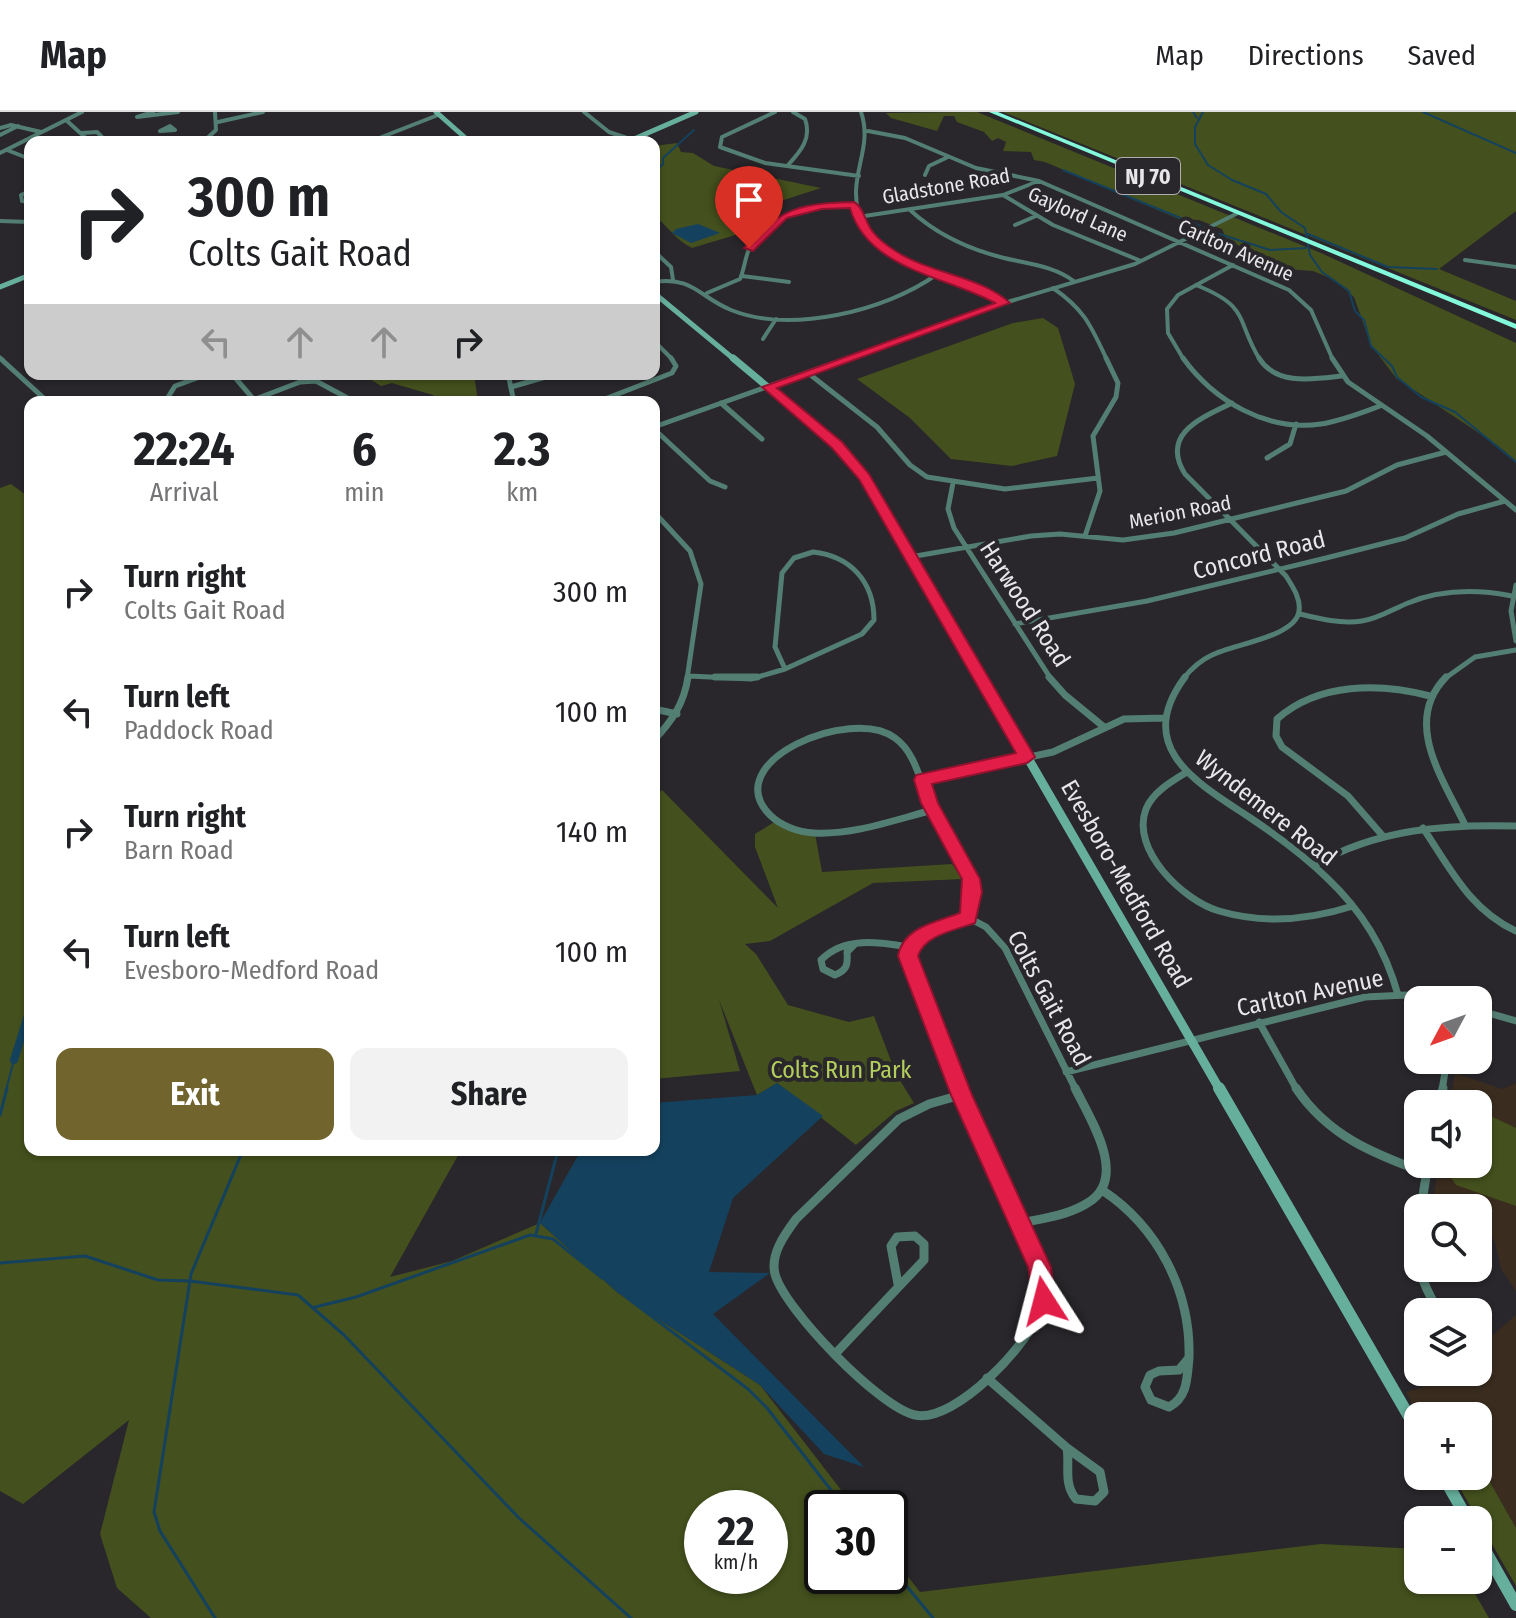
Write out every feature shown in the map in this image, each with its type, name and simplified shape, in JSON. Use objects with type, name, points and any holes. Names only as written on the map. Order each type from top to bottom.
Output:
[{"type":"highway","name":"NJ 70","points":[[992,112],[1516,327]]},
{"type":"highway","name":"NJ 70","points":[[1309,242],[1516,335]]},
{"type":"street","points":[[33,136],[82,112]]},
{"type":"street","points":[[153,112],[137,117],[178,112]]},
{"type":"street","points":[[210,136],[218,122],[215,112]]},
{"type":"street","points":[[218,122],[263,112]]},
{"type":"street","points":[[584,112],[618,136]]},
{"type":"street","points":[[641,136],[696,112]]},
{"type":"street","points":[[775,112],[726,135],[719,145],[729,153],[859,176]]},
{"type":"street","points":[[788,165],[804,147],[808,128],[805,119],[793,112]]},
{"type":"street","points":[[861,112],[868,131],[854,205],[858,217],[877,243],[899,259],[980,290],[1004,303]]},
{"type":"street","points":[[163,113],[170,126]]},
{"type":"street","points":[[383,136],[437,113],[463,136]]},
{"type":"street","points":[[66,120],[82,133]]},
{"type":"street","points":[[0,128],[18,126],[41,132]]},
{"type":"street","points":[[0,135],[18,126]]},
{"type":"street","name":"Carlton Avenue","points":[[868,131],[905,138],[976,168],[1039,181],[1283,287],[1304,301],[1342,376],[1446,452],[1516,510]]},
{"type":"street","points":[[0,153],[24,141]]},
{"type":"street","points":[[7,150],[24,157]]},
{"type":"street","points":[[925,175],[929,166],[948,157]]},
{"type":"street","name":"Gladstone Road","points":[[858,217],[1003,195],[1039,181]]},
{"type":"street","name":"Gaylord Lane","points":[[1003,195],[1036,216],[1141,261]]},
{"type":"street","points":[[707,293],[729,286],[742,276],[751,245],[779,218],[822,206],[854,205]]},
{"type":"street","points":[[910,210],[932,229],[954,242],[991,255],[1055,270],[1075,282]]},
{"type":"street","points":[[660,426],[1004,303],[1141,261],[1238,213]]},
{"type":"street","points":[[1015,225],[1036,216]]},
{"type":"street","points":[[0,221],[24,222]]},
{"type":"street","points":[[660,257],[670,266],[673,280]]},
{"type":"street","points":[[1465,260],[1516,267]]},
{"type":"street","points":[[1233,265],[1170,303],[1166,316],[1167,331],[1192,374],[1232,403],[1257,416],[1296,424],[1328,423],[1380,406]]},
{"type":"street","points":[[660,281],[688,282],[731,310],[776,319],[812,321],[834,317],[908,292],[936,275]]},
{"type":"street","points":[[742,276],[789,282]]},
{"type":"street","points":[[0,287],[24,277]]},
{"type":"street","points":[[1196,285],[1220,297],[1240,314],[1258,358],[1267,369],[1297,379],[1342,376]]},
{"type":"street","points":[[1053,288],[1087,317],[1118,383],[1116,397],[1093,436],[1100,496],[1085,536]]},
{"type":"street","name":"Evesboro-Medford Road","points":[[660,298],[852,460],[1404,1408]]},
{"type":"street","points":[[763,339],[776,319]]},
{"type":"street","points":[[660,347],[675,363],[672,373],[660,378]]},
{"type":"street","points":[[0,358],[41,396]]},
{"type":"street","points":[[808,373],[877,427],[918,471],[953,483],[1013,489],[1098,478]]},
{"type":"street","points":[[166,396],[177,384],[189,380]]},
{"type":"street","points":[[237,380],[250,396]]},
{"type":"street","points":[[265,396],[301,380]]},
{"type":"street","points":[[317,380],[346,396]]},
{"type":"street","points":[[509,380],[513,396]]},
{"type":"street","points":[[511,387],[535,380]]},
{"type":"street","points":[[613,396],[654,380]]},
{"type":"street","points":[[721,403],[762,439]]},
{"type":"street","points":[[922,780],[1069,746],[1104,727],[1131,718],[1165,718],[1175,692],[1198,664],[1228,648],[1280,633],[1292,625],[1300,614],[1297,593],[1279,568],[1181,469],[1175,454],[1179,440],[1193,424],[1232,403]]},
{"type":"street","points":[[1267,458],[1290,444],[1296,424]]},
{"type":"street","points":[[660,434],[710,481],[725,487]]},
{"type":"street","name":"Merion Road","points":[[910,557],[1022,537],[1140,539],[1346,491],[1397,465],[1446,452]]},
{"type":"street","name":"Harwood Road","points":[[953,483],[949,513],[967,547],[1053,682],[1104,727]]},
{"type":"street","name":"Concord Road","points":[[1015,624],[1147,601],[1405,538],[1458,514],[1505,501]]},
{"type":"street","points":[[660,518],[686,546],[699,572],[700,596],[689,676],[677,714],[660,733]]},
{"type":"street","points":[[689,676],[751,679],[785,669],[848,641],[872,625],[875,615],[867,593],[851,565],[840,558],[827,553],[806,553],[789,561],[784,569],[775,647],[785,669]]},
{"type":"street","points":[[1516,585],[1512,596],[1512,627],[1516,641]]},
{"type":"street","points":[[1300,614],[1336,622],[1360,621],[1415,600],[1459,589],[1512,596]]},
{"type":"street","points":[[1465,825],[1427,743],[1424,714],[1430,696],[1445,677],[1471,658],[1491,651],[1516,650]]},
{"type":"street","points":[[1382,835],[1348,796],[1287,753],[1276,736],[1277,719],[1297,705],[1367,686],[1391,686],[1430,696]]},
{"type":"street","points":[[660,710],[677,714]]},
{"type":"street","name":"Wyndemere Road","points":[[1165,718],[1169,746],[1187,772],[1314,865],[1353,906],[1384,951],[1398,995]]},
{"type":"street","points":[[854,945],[847,952],[844,971],[835,975],[823,969],[821,960],[826,953],[854,945],[879,942],[909,947],[930,930],[969,918],[973,892],[971,879],[933,810],[907,752],[895,738],[871,727],[850,726],[823,734],[775,758],[762,775],[759,801],[776,822],[791,830],[811,834],[856,829],[933,810]]},
{"type":"street","points":[[1187,772],[1154,795],[1145,810],[1142,829],[1162,869],[1185,896],[1206,907],[1273,918],[1323,917],[1353,906]]},
{"type":"street","points":[[1314,865],[1347,846],[1382,835],[1465,825],[1516,826]]},
{"type":"street","points":[[1423,828],[1479,909],[1516,931]]},
{"type":"street","name":"Colts Gait Road","points":[[969,918],[986,927],[1005,948],[1066,1072],[1104,1151],[1107,1174],[1102,1190]]},
{"type":"street","points":[[909,947],[911,965],[961,1095],[1040,1267],[1044,1301],[1037,1315],[987,1378],[957,1407],[938,1414],[912,1415],[875,1393],[792,1306],[778,1286],[774,1265],[783,1236],[841,1173],[896,1121],[919,1108],[961,1095]]},
{"type":"street","name":"Carlton Avenue","points":[[1066,1072],[1365,997],[1404,996]]},
{"type":"street","points":[[1492,1014],[1516,1021]]},
{"type":"street","points":[[1259,1022],[1303,1096],[1323,1122],[1351,1141],[1404,1161]]},
{"type":"street","points":[[1022,1223],[1082,1207],[1102,1190],[1136,1217],[1159,1251],[1183,1306],[1189,1334],[1189,1358],[1184,1393],[1178,1403],[1163,1407],[1151,1400],[1145,1387],[1150,1375],[1179,1370],[1189,1358]]},
{"type":"street","points":[[837,1352],[898,1284],[924,1260],[924,1244],[915,1236],[903,1235],[891,1246],[892,1257],[899,1270],[898,1284]]},
{"type":"street","points":[[987,1378],[1067,1448],[1100,1472],[1104,1492],[1095,1501],[1076,1499],[1067,1488],[1070,1462],[1067,1448]]},
{"type":"street","points":[[1492,1563],[1516,1605]]},
{"type":"shaded area","points":[[1455,1074],[1502,1089],[1516,1083],[1516,1291],[1501,1269],[1492,1237],[1492,1194],[1434,1194],[1437,1178],[1492,1178],[1492,1090],[1452,1090]]},
{"type":"shaded area","points":[[1516,1315],[1516,1528],[1492,1486],[1492,1402],[1411,1402],[1406,1392],[1427,1386],[1492,1386],[1492,1336]]},
{"type":"green space","points":[[977,112],[1321,253],[1516,343],[1516,461],[1396,378],[1371,345],[1354,297],[1335,280],[1313,271],[1285,269],[1226,239],[1222,229],[1199,220],[1179,219],[1034,160],[1031,152],[1003,151],[1006,142],[998,138],[992,141],[984,132],[957,122],[954,116],[944,116],[937,131],[891,118],[886,113]]},
{"type":"green space","points":[[1003,112],[1516,112],[1516,211],[1439,269],[1516,301],[1516,320]]},
{"type":"green space","points":[[677,143],[681,152],[693,153],[714,166],[821,188],[746,212],[735,225],[752,230],[692,248],[660,221],[660,145]]},
{"type":"green space","points":[[1043,318],[1058,328],[1075,384],[1057,456],[1012,466],[951,459],[910,418],[857,379],[1013,323]]},
{"type":"green space","points":[[372,380],[475,380],[477,396],[433,396],[392,383],[381,386]]},
{"type":"green space","points":[[11,484],[24,494],[24,1156],[458,1156],[390,1277],[452,1261],[540,1223],[618,1293],[760,1385],[841,1490],[804,1490],[804,1594],[908,1594],[908,1577],[920,1592],[1321,1544],[1404,1548],[1404,1594],[1475,1594],[1489,1618],[151,1618],[117,1588],[100,1534],[129,1420],[23,1504],[0,1491],[0,488]]},
{"type":"green space","name":"Colts Run Park","points":[[662,790],[778,908],[755,847],[755,834],[776,821],[815,834],[822,872],[952,864],[963,879],[873,883],[770,941],[745,944],[756,954],[788,1005],[849,1022],[874,1016],[896,1074],[914,1103],[896,1111],[856,1145],[777,1083],[757,1095],[719,1000],[740,1071],[660,1078]]},
{"type":"green space","points":[[1492,1117],[1516,1128],[1516,1206],[1492,1198],[1492,1194],[1482,1194],[1456,1185],[1451,1178],[1492,1178]]},
{"type":"green space","points":[[1492,1486],[1516,1528],[1516,1586],[1492,1544],[1492,1506],[1470,1506],[1461,1490],[1492,1490]]},
{"type":"water","points":[[698,224],[720,233],[691,243],[672,233],[676,229]]},
{"type":"water","points":[[777,1083],[823,1116],[733,1198],[709,1272],[770,1273],[713,1314],[864,1467],[824,1454],[760,1385],[618,1293],[540,1223],[578,1156],[660,1156],[660,1103],[757,1095]]},
{"type":"waterway","points":[[1193,112],[1197,118]]},
{"type":"waterway","points":[[1203,112],[1195,127],[1195,144],[1208,165],[1232,180],[1266,194],[1281,212],[1305,228],[1310,255],[1322,272],[1349,291],[1355,311],[1364,320],[1371,346],[1392,366],[1397,377],[1421,397],[1455,412],[1516,462]]},
{"type":"waterway","points":[[1423,112],[1516,153]]},
{"type":"waterway","points":[[660,167],[663,158],[694,130]]},
{"type":"waterway","points":[[1063,170],[1200,226]]},
{"type":"waterway","points":[[1213,232],[1270,250],[1306,248]]},
{"type":"waterway","points":[[1308,234],[1388,267],[1437,269]]},
{"type":"waterway","points":[[14,1060],[24,1028]]},
{"type":"waterway","points":[[6,1090],[14,1060]]},
{"type":"waterway","points":[[0,1115],[7,1088]]},
{"type":"waterway","points":[[190,1281],[240,1156]]},
{"type":"waterway","points":[[536,1234],[556,1156]]},
{"type":"waterway","points":[[315,1307],[356,1297],[530,1235],[553,1239],[602,1278]]},
{"type":"waterway","points":[[0,1263],[85,1256],[158,1280],[190,1281]]},
{"type":"waterway","points":[[190,1281],[298,1295],[344,1335],[519,1518],[631,1618]]},
{"type":"waterway","points":[[190,1281],[154,1512],[160,1531],[215,1618]]},
{"type":"waterway","points":[[626,1297],[748,1389],[767,1408],[831,1490]]},
{"type":"waterway","points":[[908,1588],[933,1618]]},
{"type":"route","points":[[749,248],[760,234],[783,216],[822,206],[854,205],[858,219],[870,236],[892,254],[910,265],[980,290],[1004,303],[768,387],[837,445],[865,477],[1027,757],[922,780],[929,803],[971,879],[973,892],[969,918],[937,926],[924,934],[909,947],[908,956],[961,1095],[1040,1267],[1044,1301]]}]
